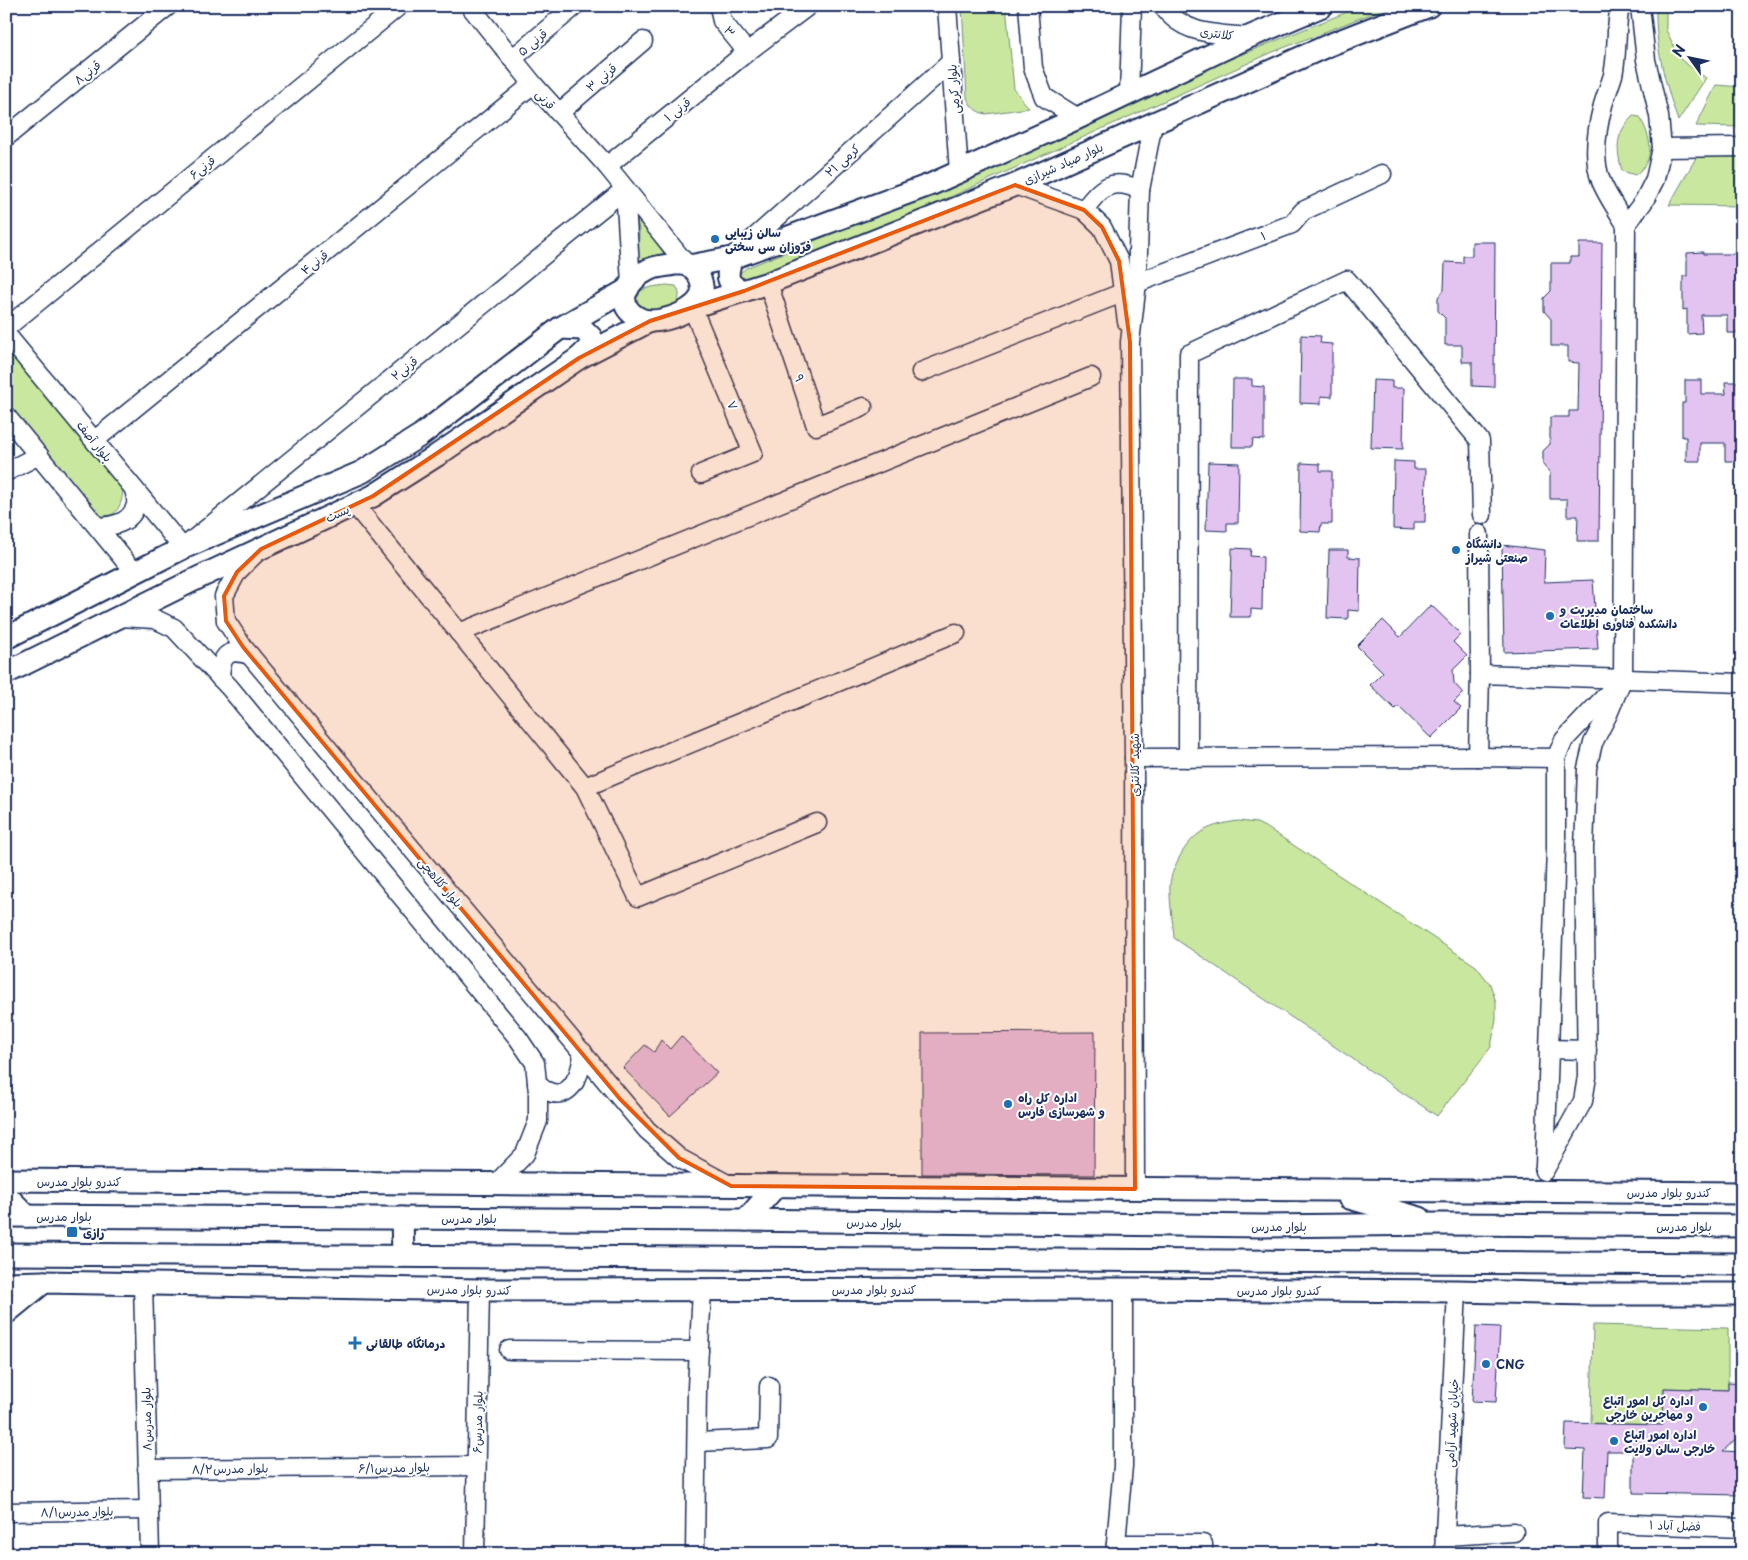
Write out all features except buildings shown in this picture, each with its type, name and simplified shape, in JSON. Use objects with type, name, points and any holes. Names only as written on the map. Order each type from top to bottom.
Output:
[{"type":"main road","points":[[28,663],[10,636],[183,548],[362,472],[420,435],[560,328],[629,286],[647,270],[660,266],[688,265],[732,258],[932,184],[1078,118],[1249,37],[1322,6]]},
{"type":"main road","name":"بلوار صیاد شیرازی","points":[[692,307],[768,283],[1016,185],[1329,44],[1429,6]]},
{"type":"main road","points":[[732,258],[728,269],[728,279],[734,288],[744,291]]},
{"type":"main road","points":[[629,286],[624,296],[627,308],[636,318],[650,321],[664,319],[692,307],[701,296],[703,283],[696,272],[688,265]]},
{"type":"main road","name":"پست","points":[[6,673],[200,577],[373,496],[436,456],[579,358],[650,321]]},
{"type":"main road","points":[[560,328],[583,329],[591,337],[590,347],[579,358]]},
{"type":"main road","name":"کندرو بلوار مدرس","points":[[6,1180],[1324,1190],[1544,1181],[1742,1193]]},
{"type":"main road","points":[[699,1186],[742,1220],[776,1186]]},
{"type":"main road","points":[[1324,1190],[1442,1224]]},
{"type":"main road","points":[[6,1195],[16,1216]]},
{"type":"main road","name":"بلوار مدرس","points":[[16,1216],[742,1220],[1264,1226],[1442,1224],[1742,1226]]},
{"type":"main road","points":[[402,1218],[403,1256]]},
{"type":"main road","points":[[6,1254],[1742,1264]]},
{"type":"main road","points":[[678,1257],[711,1289],[753,1258]]},
{"type":"main road","points":[[1101,1289],[1141,1260]]},
{"type":"main road","points":[[1141,1260],[1180,1290]]},
{"type":"main road","points":[[6,1314],[44,1282]]},
{"type":"main road","name":"کندرو بلوار مدرس","points":[[6,1283],[44,1282],[480,1290],[1123,1289],[1742,1294]]},
{"type":"street","name":"قرنی۸","points":[[6,137],[168,6]]},
{"type":"street","name":"قرنی۶","points":[[6,328],[399,6]]},
{"type":"street","name":"قرنی","points":[[470,6],[533,84],[625,188],[688,265]]},
{"type":"street","name":"قرنی ۵","points":[[512,58],[575,6]]},
{"type":"street","name":"۳","points":[[719,6],[722,21],[747,52]]},
{"type":"street","name":"قرنی ۱","points":[[606,166],[747,52],[808,6]]},
{"type":"street","name":"بلوار کرمی","points":[[947,6],[960,172]]},
{"type":"street","points":[[1028,6],[1033,68],[1044,97],[1078,118]]},
{"type":"street","points":[[1129,94],[1132,6]]},
{"type":"street","name":"کلانتری","points":[[1163,6],[1170,17],[1199,32],[1249,37]]},
{"type":"street","points":[[1544,1181],[1583,1101],[1587,1077],[1584,848],[1587,768],[1593,743],[1623,678],[1626,225],[1601,182],[1596,161],[1603,105],[1613,75],[1620,6]]},
{"type":"street","points":[[1626,225],[1644,201],[1655,178],[1662,148],[1659,116],[1646,60],[1640,6]]},
{"type":"street","name":"قرنی ۳","points":[[559,113],[642,41]]},
{"type":"street","name":"کرمی ۲۱","points":[[732,258],[951,62]]},
{"type":"street","name":"قرنی۴","points":[[95,440],[533,84]]},
{"type":"street","points":[[1130,342],[1137,283],[1140,190],[1153,123]]},
{"type":"street","points":[[1662,148],[1742,147]]},
{"type":"street","name":"۱","points":[[1137,283],[1292,224],[1303,211],[1382,174]]},
{"type":"street","points":[[1084,210],[1094,196],[1108,186],[1127,184],[1140,190]]},
{"type":"street","points":[[1016,185],[1084,210],[1102,227],[1119,261],[1130,342]]},
{"type":"street","points":[[625,188],[629,286]]},
{"type":"street","name":"قرنی۲","points":[[183,548],[625,188]]},
{"type":"street","points":[[1188,758],[1189,354],[1347,280],[1480,441],[1482,515]]},
{"type":"street","name":"۹","points":[[768,283],[816,426],[863,407]]},
{"type":"street","points":[[921,372],[1122,293]]},
{"type":"street","name":"۷","points":[[692,307],[753,452],[701,474]]},
{"type":"street","name":"بلوار آصف","points":[[6,334],[183,548]]},
{"type":"street","name":"شهید کلانتری","points":[[1130,342],[1134,758],[1135,1189]]},
{"type":"street","points":[[459,633],[1091,376]]},
{"type":"street","points":[[6,416],[135,573]]},
{"type":"street","points":[[6,472],[39,455]]},
{"type":"street","points":[[98,527],[113,526],[129,518],[136,504],[134,489]]},
{"type":"street","points":[[355,505],[585,787],[638,897],[816,823]]},
{"type":"street","points":[[1478,757],[1480,674],[1479,534]]},
{"type":"street","name":"بلوار کلاهچی","points":[[260,549],[237,572],[224,596],[226,621],[250,655],[647,1130],[679,1158],[732,1186]]},
{"type":"street","points":[[120,617],[154,619],[174,628],[220,678],[518,1038],[534,1063],[537,1084],[538,1120],[525,1154],[496,1184]]},
{"type":"street","points":[[585,787],[956,633]]},
{"type":"street","points":[[220,678],[222,661],[228,653],[236,651],[250,655]]},
{"type":"street","points":[[1480,674],[1742,683]]},
{"type":"street","points":[[1544,1181],[1556,848],[1556,758],[1564,740],[1598,702],[1623,678]]},
{"type":"street","points":[[1134,758],[1556,758]]},
{"type":"street","points":[[1556,848],[1584,848]]},
{"type":"street","points":[[1549,1049],[1587,1050]]},
{"type":"street","points":[[537,1084],[547,1091],[558,1093],[569,1088],[577,1078],[582,1065],[583,1052]]},
{"type":"street","name":"بلوار مدرس۸","points":[[143,1284],[150,1554]]},
{"type":"street","points":[[695,1554],[699,1351],[711,1289]]},
{"type":"street","points":[[1123,1289],[1123,1466],[1116,1549],[1150,1549],[1203,1544],[1203,1554]]},
{"type":"street","name":"بلوار مدرس۶","points":[[475,1554],[480,1290]]},
{"type":"street","name":"خیابان شهید آرامی","points":[[1444,1554],[1457,1291]]},
{"type":"street","points":[[509,1350],[699,1351]]},
{"type":"street","points":[[696,1442],[768,1439],[769,1386]]},
{"type":"street","name":"بلوار مدرس۶/۱","points":[[312,1468],[476,1466]]},
{"type":"street","name":"بلوار مدرس۸/۲","points":[[148,1469],[312,1468]]},
{"type":"street","name":"بلوار مدرس۸/۱","points":[[6,1512],[148,1510]]},
{"type":"street","name":"فضل آباد ۱","points":[[1608,1554],[1608,1523],[1742,1528]]},
{"type":"street","points":[[1445,1536],[1514,1532]]},
{"type":"highlighted area","points":[[1015,185],[1084,210],[1102,227],[1119,261],[1130,342],[1135,1189],[731,1186],[679,1158],[620,1099],[243,647],[226,621],[224,596],[237,572],[261,549],[373,496],[579,358],[650,321],[744,291]]},
{"type":"green space","points":[[962,6],[1006,6],[1014,89],[1029,108],[986,114],[974,109],[970,104],[967,98]]},
{"type":"green space","points":[[1362,6],[1391,6],[1273,52],[850,242],[738,285],[734,278],[746,268],[928,195],[1203,70]]},
{"type":"green space","points":[[1656,6],[1666,6],[1666,30],[1681,60],[1706,78],[1678,121],[1659,50]]},
{"type":"green space","points":[[1716,85],[1742,87],[1742,127],[1696,126]]},
{"type":"green space","points":[[1633,116],[1640,117],[1647,133],[1650,148],[1647,162],[1635,175],[1622,171],[1618,148],[1620,135]]},
{"type":"green space","points":[[1697,156],[1742,157],[1742,206],[1669,205]]},
{"type":"green space","points":[[633,203],[666,257],[638,264],[639,230]]},
{"type":"green space","points":[[667,285],[676,286],[679,292],[679,298],[674,306],[653,316],[633,308],[637,293]]},
{"type":"green space","points":[[6,348],[123,490],[119,506],[113,514],[109,516],[97,515],[6,407]]},
{"type":"green space","points":[[1238,821],[1257,823],[1269,829],[1476,966],[1490,984],[1496,1002],[1496,1020],[1491,1047],[1437,1116],[1174,938],[1170,884],[1172,873],[1179,858],[1196,835],[1211,827]]},
{"type":"green space","points":[[1593,1325],[1728,1328],[1728,1390],[1664,1388],[1663,1425],[1591,1423]]},
{"type":"place","name":"سالن زیبایی فروزان سی سختی","points":[[715,239]]},
{"type":"place","name":"دانشگاه صنعتی شیراز","points":[[1456,550]]},
{"type":"place","name":"ساختمان مدیریت و دانشکده فناوری اطلاعات","points":[[1550,616]]},
{"type":"place","name":"اداره کل راه و شهرسازی فارس","points":[[1008,1104]]},
{"type":"place","name":"رازی","points":[[72,1232]]},
{"type":"place","name":"درمانگاه طالقانی","points":[[355,1343]]},
{"type":"place","name":"CNG","points":[[1486,1364]]},
{"type":"place","name":"اداره کل امور اتباع و مهاجرین خارجی","points":[[1703,1407]]},
{"type":"place","name":"اداره امور اتباع خارجی سالن ولایت","points":[[1614,1441]]}]
